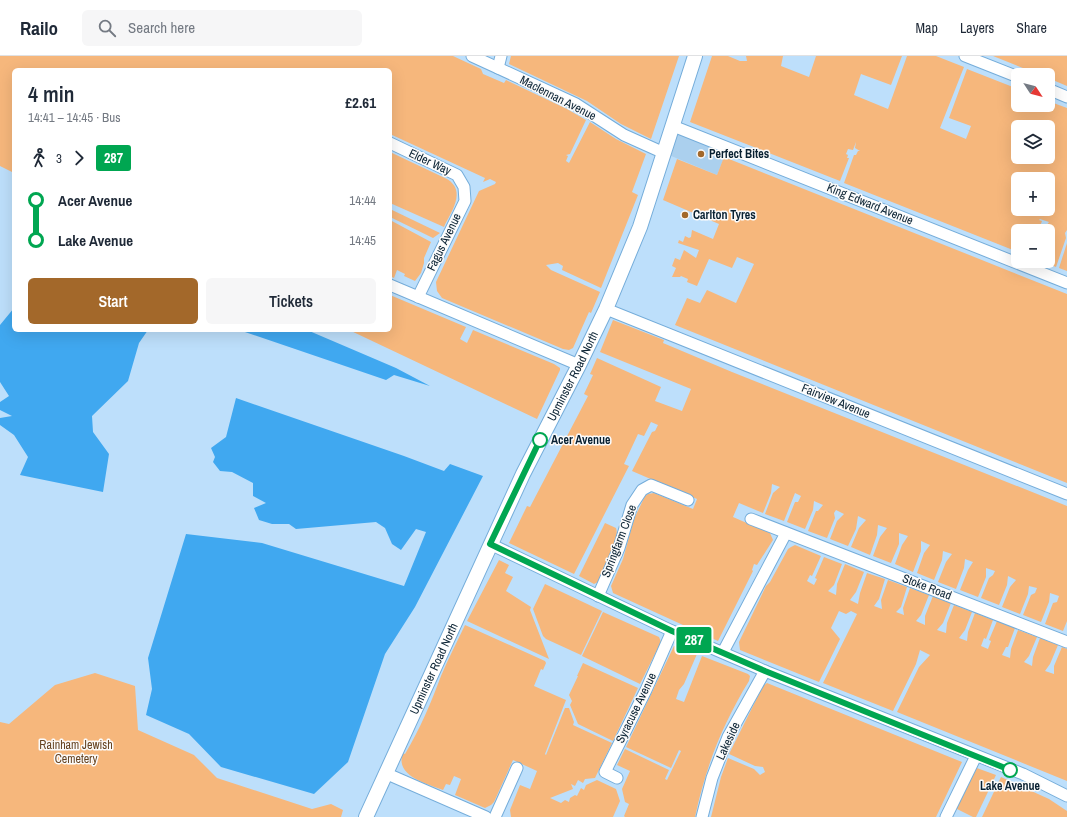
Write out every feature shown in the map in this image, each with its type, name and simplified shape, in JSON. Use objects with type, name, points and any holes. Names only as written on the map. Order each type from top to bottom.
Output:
[{"type":"street","name":"Maclennan Avenue","points":[[472,56],[576,104],[624,135],[664,153]]},
{"type":"street","points":[[498,68],[501,56]]},
{"type":"street","name":"Upminster Road North","points":[[366,817],[523,474],[579,365],[606,308],[640,227],[695,56]]},
{"type":"street","points":[[965,56],[1011,74]]},
{"type":"street","points":[[1055,92],[1067,97]]},
{"type":"street","name":"King Edward Avenue","points":[[672,126],[1067,283]]},
{"type":"street","name":"Elder Way","points":[[392,144],[457,175],[464,187]]},
{"type":"street","name":"Fagus Avenue","points":[[418,297],[465,201],[464,187]]},
{"type":"street","points":[[392,286],[579,365]]},
{"type":"street","name":"Fairview Avenue","points":[[606,308],[1067,494]]},
{"type":"street","name":"Springfarm Close","points":[[598,596],[619,548],[632,505],[642,490],[651,485],[688,500]]},
{"type":"street","name":"Stoke Road","points":[[751,519],[1067,642]]},
{"type":"street","points":[[722,652],[786,533]]},
{"type":"street","points":[[490,544],[672,631],[765,671],[1022,774],[1067,796]]},
{"type":"street","name":"Syracuse Avenue","points":[[617,778],[605,772],[646,690],[672,631]]},
{"type":"street","name":"Lakeside","points":[[702,817],[712,778],[728,737],[765,671]]},
{"type":"street","points":[[946,817],[976,756]]},
{"type":"street","points":[[495,817],[517,768]]},
{"type":"street","points":[[385,773],[486,817]]},
{"type":"shaded area","points":[[673,126],[728,148],[717,175],[664,153]]},
{"type":"green space","points":[[0,56],[453,56],[481,69],[483,74],[504,83],[506,80],[567,109],[586,120],[570,154],[566,155],[568,156],[566,161],[569,163],[590,122],[616,139],[646,154],[632,192],[638,195],[601,288],[562,270],[563,266],[558,263],[546,265],[551,270],[600,292],[591,313],[589,312],[573,348],[569,350],[563,349],[442,298],[437,291],[436,282],[479,191],[495,184],[496,182],[490,179],[483,182],[485,178],[392,135],[392,68],[12,68],[12,172],[0,166]]},
{"type":"green space","points":[[511,56],[679,56],[651,139],[621,124],[587,101],[509,64]]},
{"type":"green space","points":[[712,56],[728,56],[740,61],[747,61],[746,56],[783,56],[781,66],[809,77],[816,56],[902,56],[891,85],[861,74],[854,95],[888,109],[907,56],[936,56],[964,67],[940,128],[966,139],[971,126],[949,118],[967,69],[1011,86],[1011,112],[1055,112],[1055,104],[1067,108],[1067,230],[1065,233],[1066,238],[1056,267],[1055,224],[1047,224],[1049,222],[1040,219],[1039,220],[1042,221],[1041,224],[1011,224],[1011,249],[844,183],[854,155],[860,151],[855,148],[856,142],[853,150],[848,149],[846,154],[848,155],[847,158],[849,158],[840,181],[690,122]]},
{"type":"green space","points":[[993,56],[1067,56],[1067,86],[1055,81],[1055,68],[1023,68]]},
{"type":"green space","points":[[392,153],[447,179],[453,184],[456,189],[456,202],[444,227],[392,204]]},
{"type":"green space","points":[[724,157],[1067,294],[1067,483],[675,325],[687,298],[700,303],[707,290],[736,303],[754,264],[737,257],[732,268],[709,259],[697,286],[687,282],[688,279],[681,276],[672,277],[676,268],[672,266],[675,258],[680,260],[684,250],[696,258],[699,250],[678,243],[679,240],[683,242],[685,236],[689,238],[691,237],[692,230],[713,239],[719,224],[663,200],[677,159],[717,175]]},
{"type":"green space","points":[[392,210],[440,233],[433,238],[392,218]]},
{"type":"green space","points":[[392,221],[431,242],[424,258],[421,273],[415,281],[404,276],[405,274],[397,270],[394,278],[392,277]]},
{"type":"green space","points":[[1067,243],[1067,271],[1059,268]]},
{"type":"green space","points":[[392,296],[466,327],[460,339],[467,343],[473,330],[554,364],[560,368],[560,370],[537,419],[353,332],[392,332]]},
{"type":"green space","points":[[613,320],[664,340],[663,343],[732,372],[1067,506],[1067,621],[1063,631],[1045,624],[1053,603],[1057,602],[1059,596],[1050,593],[1049,602],[1041,622],[1023,615],[1031,595],[1035,593],[1037,588],[1029,586],[1028,594],[1020,614],[1002,607],[1010,587],[1016,580],[1008,576],[1007,585],[999,605],[981,598],[989,578],[995,571],[986,568],[986,577],[978,597],[960,590],[973,562],[965,559],[964,568],[956,589],[938,582],[946,562],[952,554],[943,551],[942,560],[934,580],[917,573],[924,553],[930,545],[921,541],[921,551],[913,572],[895,564],[902,545],[908,536],[899,533],[899,544],[891,563],[873,556],[880,537],[887,528],[878,525],[877,535],[870,555],[851,547],[859,528],[866,520],[858,516],[856,529],[848,546],[830,539],[837,521],[844,514],[836,510],[834,513],[835,518],[827,538],[808,531],[816,511],[818,511],[823,505],[814,501],[813,510],[805,529],[787,522],[795,502],[798,502],[801,496],[795,493],[784,521],[765,514],[773,493],[780,487],[772,484],[771,493],[763,513],[739,503],[733,517],[770,533],[773,540],[757,565],[754,564],[753,571],[718,641],[613,593],[611,586],[623,559],[634,519],[645,496],[654,493],[693,509],[697,499],[632,471],[652,432],[655,431],[658,425],[651,422],[644,436],[638,434],[624,464],[629,466],[574,574],[509,543],[527,506],[530,507],[588,396],[584,394],[593,375],[590,374],[597,358],[661,387],[655,401],[682,411],[691,389],[600,352]]},
{"type":"green space","points":[[605,523],[616,528],[617,533],[615,547],[603,576],[594,584],[579,576]]},
{"type":"green space","points":[[795,545],[821,556],[812,576],[810,575],[807,581],[814,585],[817,579],[815,578],[824,557],[842,564],[834,585],[828,591],[836,595],[837,584],[845,564],[864,572],[856,592],[850,600],[858,604],[867,573],[885,579],[879,599],[874,606],[882,609],[881,600],[888,580],[907,587],[901,607],[896,612],[904,615],[903,608],[910,588],[929,595],[921,615],[916,621],[925,625],[925,616],[933,596],[951,603],[943,623],[937,630],[946,633],[947,623],[954,605],[972,612],[965,630],[959,638],[967,641],[968,632],[975,613],[993,620],[986,639],[984,638],[981,646],[988,649],[991,641],[989,640],[997,621],[1015,628],[1008,647],[1006,647],[1002,655],[1010,658],[1011,649],[1018,630],[1037,637],[1029,656],[1024,662],[1032,666],[1033,657],[1040,638],[1058,645],[1050,664],[1045,671],[1054,674],[1054,666],[1062,647],[1067,649],[1067,781],[897,712],[919,667],[930,655],[920,650],[916,664],[893,711],[823,683],[857,614],[851,611],[846,614],[839,611],[831,628],[840,639],[819,682],[740,650],[739,642],[766,586],[770,582],[788,549]]},
{"type":"green space","points":[[499,560],[509,565],[505,573],[513,577],[506,591],[531,607],[530,610],[549,659],[467,621]]},
{"type":"green space","points":[[545,584],[602,611],[581,655],[546,639],[543,636],[533,609]]},
{"type":"green space","points":[[603,612],[659,637],[661,642],[640,684],[582,656]]},
{"type":"green space","points":[[465,625],[545,661],[546,663],[543,670],[541,669],[534,686],[566,700],[545,754],[546,755],[565,708],[569,708],[574,722],[573,725],[612,743],[595,778],[585,779],[583,783],[578,780],[575,786],[571,784],[573,789],[550,798],[561,803],[565,800],[569,802],[570,798],[575,795],[577,796],[581,788],[584,790],[586,785],[597,780],[616,789],[620,801],[613,817],[511,817],[510,810],[520,785],[530,789],[537,771],[513,760],[494,802],[485,808],[455,795],[461,779],[454,776],[450,785],[446,784],[443,790],[421,782],[403,768],[403,753],[405,754],[420,725]]},
{"type":"green space","points":[[674,646],[678,646],[697,654],[676,699],[684,702],[702,656],[748,674],[750,676],[749,681],[739,697],[716,746],[704,780],[695,817],[625,817],[624,816],[629,804],[625,802],[622,789],[630,771],[617,765],[625,749],[669,770],[665,779],[667,780],[681,751],[679,750],[671,768],[626,747]]},
{"type":"green space","points":[[583,663],[638,688],[613,741],[578,724],[570,705],[572,701],[569,695]]},
{"type":"green space","name":"Rainham Jewish Cemetery","points":[[95,673],[135,686],[138,730],[194,755],[217,778],[312,809],[331,804],[343,810],[341,817],[0,817],[0,722],[9,724],[55,685]]},
{"type":"green space","points":[[767,683],[962,762],[936,817],[711,817],[721,777],[728,758],[754,769],[760,775],[765,772],[763,767],[755,766],[729,754],[763,686]]},
{"type":"green space","points":[[974,767],[996,775],[976,817],[955,808]]},
{"type":"green space","points":[[1001,777],[1049,799],[1067,811],[1067,817],[982,817]]},
{"type":"water","points":[[12,310],[12,332],[147,332],[139,343],[128,381],[92,416],[93,432],[109,454],[103,492],[20,475],[28,457],[14,435],[0,425],[0,418],[12,416],[0,410],[0,402],[9,396],[0,382],[0,325]]},
{"type":"water","points":[[245,332],[312,332],[396,368],[430,386],[394,375],[386,380]]},
{"type":"water","points":[[236,398],[444,471],[450,464],[483,476],[415,607],[385,654],[348,762],[314,794],[221,767],[189,734],[146,715],[152,689],[148,658],[186,534],[262,543],[404,586],[426,532],[416,529],[401,550],[392,544],[385,528],[376,522],[296,529],[289,524],[272,524],[259,520],[254,508],[266,503],[253,496],[253,483],[232,472],[220,471],[213,462],[215,457],[211,448],[226,437]]},
{"type":"bus line","name":"287","points":[[540,440],[490,544],[672,631],[765,671],[1010,770]]},
{"type":"place","name":"Perfect Bites","points":[[701,154]]},
{"type":"place","name":"Carlton Tyres","points":[[685,215]]},
{"type":"place","name":"Acer Avenue","points":[[540,440]]},
{"type":"place","name":"Lake Avenue","points":[[1010,770]]}]
